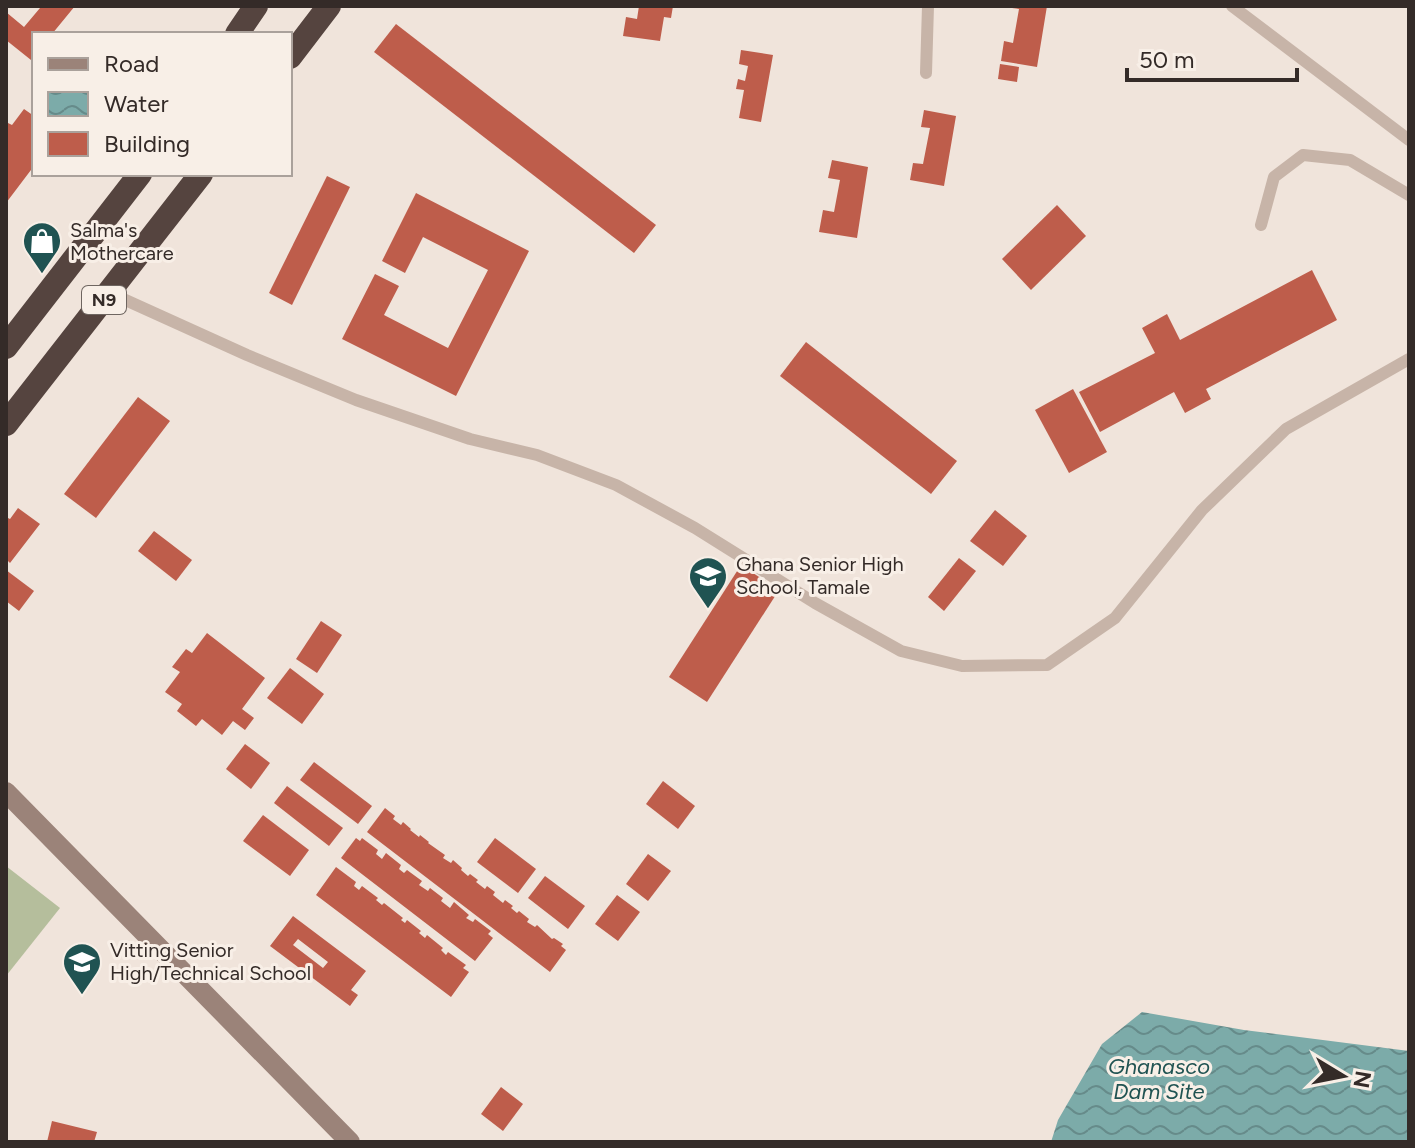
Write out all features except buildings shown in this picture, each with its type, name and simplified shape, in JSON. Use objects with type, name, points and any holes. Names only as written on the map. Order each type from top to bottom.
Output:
[{"type":"highway","points":[[238,32],[256,6]]},
{"type":"highway","points":[[292,54],[329,6]]},
{"type":"highway","name":"N9","points":[[6,347],[138,176]]},
{"type":"highway","name":"N9","points":[[6,424],[199,176]]},
{"type":"street","points":[[6,792],[350,1142]]},
{"type":"lane","points":[[926,73],[928,6]]},
{"type":"lane","points":[[1232,6],[1409,140]]},
{"type":"lane","points":[[1261,225],[1274,177],[1303,155],[1350,160],[1409,195]]},
{"type":"lane","points":[[110,293],[356,400],[470,439],[537,455],[616,485],[695,528],[815,603],[901,651],[962,666],[1047,665],[1115,618],[1202,510],[1286,429],[1409,359]]},
{"type":"green space","points":[[6,866],[60,908],[6,976]]},
{"type":"water","name":"Ghanasco Dam Site","points":[[1142,1012],[1244,1030],[1409,1051],[1409,1142],[1051,1142],[1058,1120],[1102,1044]]},
{"type":"place","name":"Salma's Mothercare","points":[[42,275]]},
{"type":"place","name":"Ghana Senior High School, Tamale","points":[[708,610]]},
{"type":"place","name":"Vitting Senior High/Technical School","points":[[82,996]]}]
